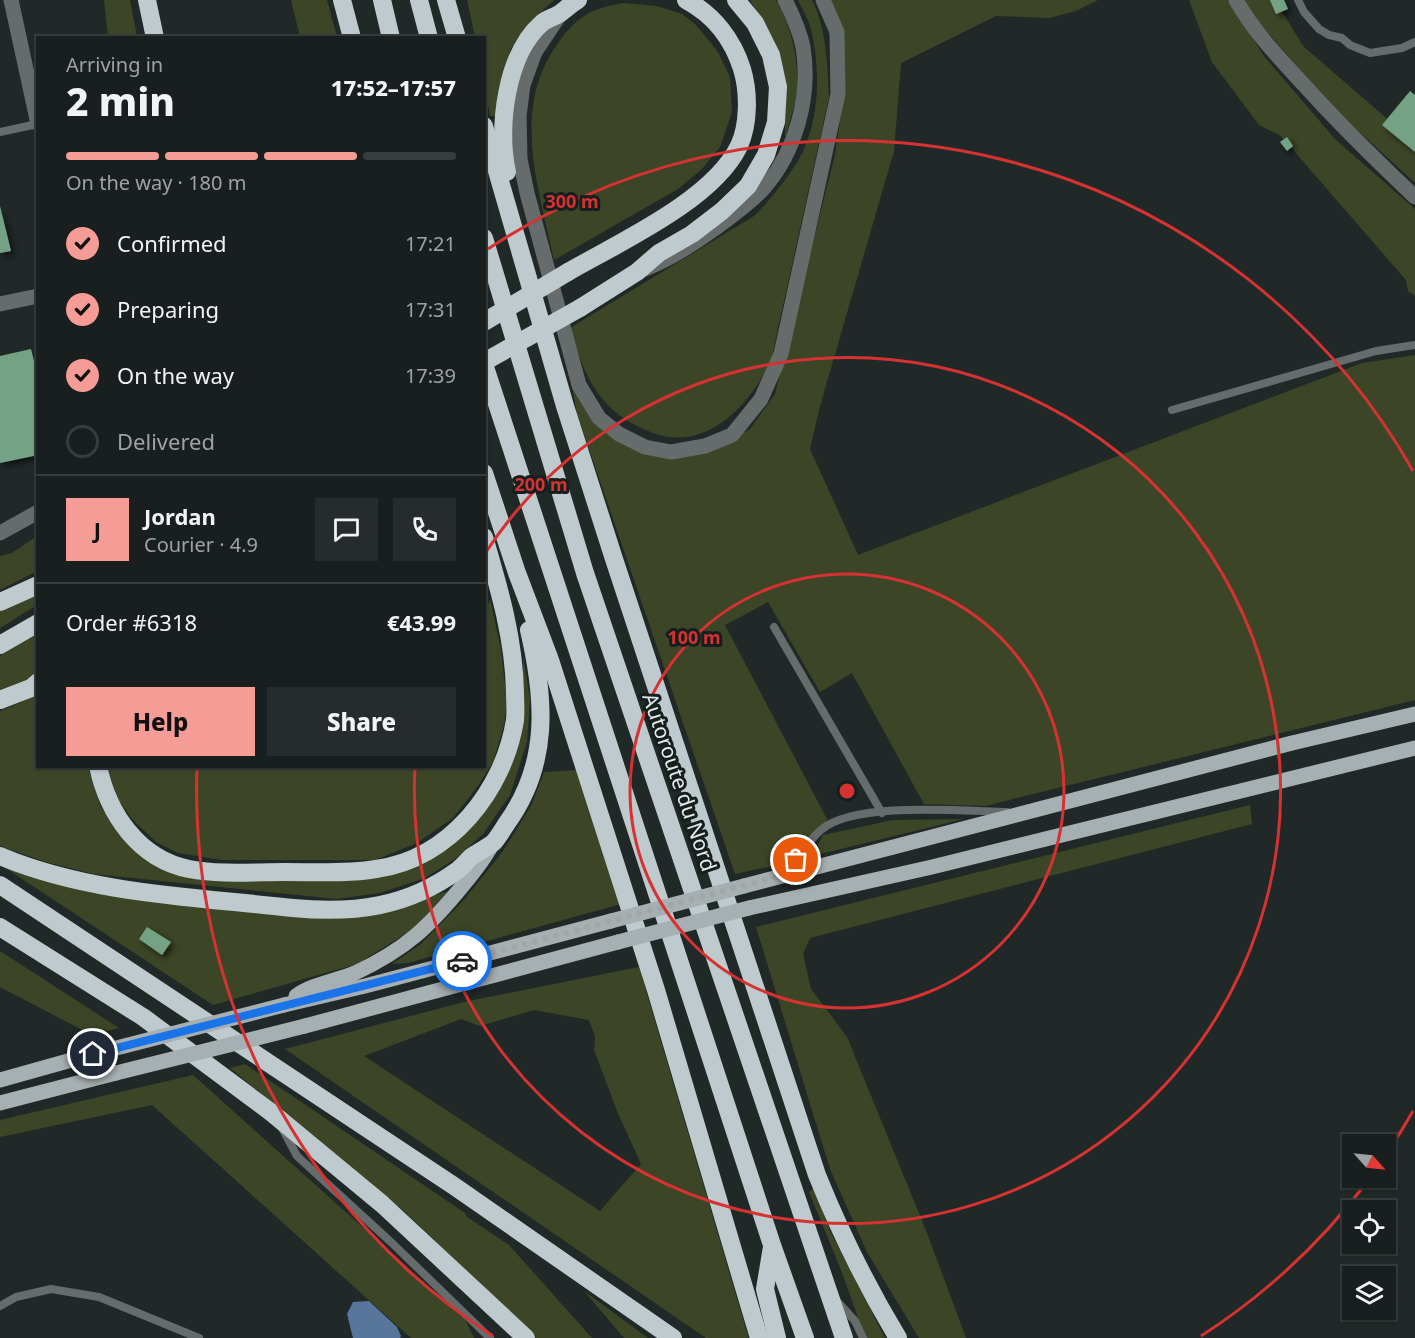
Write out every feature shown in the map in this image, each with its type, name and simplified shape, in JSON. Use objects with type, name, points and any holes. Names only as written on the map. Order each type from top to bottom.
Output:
[{"type":"highway","points":[[138,0],[145,36]]},
{"type":"highway","points":[[147,0],[155,36]]},
{"type":"highway","points":[[342,0],[351,36]]},
{"type":"highway","points":[[382,0],[391,36]]},
{"type":"highway","points":[[419,0],[428,36]]},
{"type":"highway","points":[[446,0],[456,36]]},
{"type":"highway","points":[[512,217],[510,188],[504,161],[505,115],[509,81],[522,46],[543,22],[578,0]]},
{"type":"highway","points":[[486,321],[666,216],[724,168],[739,145],[744,131],[746,94],[745,81],[737,55],[720,27],[686,0]]},
{"type":"highway","points":[[486,362],[637,272],[659,253],[692,234],[722,211],[748,186],[766,155],[776,122],[778,87],[771,55],[756,22],[736,0]]},
{"type":"highway","points":[[486,132],[566,406],[614,559],[817,1175],[859,1270],[898,1338]]},
{"type":"highway","name":"Autoroute du Nord","points":[[486,245],[585,573],[844,1338]]},
{"type":"highway","points":[[486,369],[772,1245],[805,1338]]},
{"type":"highway","points":[[486,479],[517,573],[550,660],[648,967],[759,1338]]},
{"type":"highway","points":[[98,768],[102,789],[117,818],[137,842],[162,858],[187,868],[223,873],[345,872],[378,869],[412,858],[442,842],[469,818],[491,787],[504,761],[515,718],[515,672],[508,620],[486,544]]},
{"type":"highway","points":[[0,856],[43,872],[113,888],[293,908],[358,910],[384,905],[414,895],[459,869],[494,842],[519,806],[538,752],[542,725],[539,675],[517,573]]},
{"type":"highway","points":[[0,602],[36,586]]},
{"type":"highway","points":[[0,645],[36,624]]},
{"type":"highway","points":[[0,700],[31,688],[36,684]]},
{"type":"highway","points":[[0,885],[454,1186],[673,1338]]},
{"type":"highway","points":[[0,927],[143,1017],[274,1116],[382,1203],[526,1338]]},
{"type":"highway","points":[[772,1245],[765,1289],[777,1338]]},
{"type":"main road","points":[[0,1080],[1292,743],[1415,714]]},
{"type":"main road","points":[[0,1103],[305,1026],[749,908],[969,857],[1415,748]]},
{"type":"main road","points":[[284,1005],[303,991],[336,981],[375,963],[415,938],[445,908],[488,855],[494,842]]},
{"type":"street","points":[[11,0],[36,115]]},
{"type":"street","points":[[637,272],[697,242],[734,215],[764,189],[784,159],[798,125],[803,102],[805,71],[803,45],[785,0]]},
{"type":"street","points":[[561,12],[535,52],[523,85],[519,116],[520,159],[527,193],[579,385],[599,418],[619,434],[645,447],[671,452],[705,446],[732,435],[761,399],[781,354],[838,94],[837,32],[823,0]]},
{"type":"street","points":[[1236,0],[1253,27],[1276,55],[1354,140],[1415,197]]},
{"type":"street","points":[[0,304],[36,296]]},
{"type":"street","points":[[0,533],[36,513]]},
{"type":"lane","points":[[1298,0],[1304,12],[1319,29],[1370,53],[1402,48],[1415,42]]},
{"type":"lane","points":[[0,132],[36,124]]},
{"type":"lane","points":[[1173,410],[1376,351],[1415,345]]},
{"type":"lane","points":[[774,627],[882,813]]},
{"type":"lane","points":[[783,875],[822,829],[848,816],[902,810],[1025,813]]},
{"type":"lane","points":[[274,1116],[297,1156],[392,1243],[490,1338]]},
{"type":"lane","points":[[0,1306],[16,1297],[51,1289],[99,1297],[199,1338]]},
{"type":"lane","points":[[830,1293],[855,1321],[863,1338]]},
{"type":"green space","points":[[104,0],[130,0],[137,36],[108,36]]},
{"type":"green space","points":[[291,0],[327,0],[337,36],[300,36]]},
{"type":"green space","points":[[467,0],[554,0],[527,25],[511,48],[497,116],[490,116],[486,92],[486,36],[475,36]]},
{"type":"green space","points":[[750,0],[776,0],[793,44],[797,68],[797,91],[785,138],[786,81],[774,41]]},
{"type":"green space","points":[[798,0],[812,0],[821,23],[829,97],[772,356],[763,376],[752,392],[725,420],[709,430],[691,436],[673,437],[653,433],[620,415],[597,392],[582,363],[570,328],[754,216],[789,175],[809,135],[817,90],[814,44],[807,18]]},
{"type":"green space","points":[[823,0],[1098,0],[1076,11],[1049,18],[996,16],[901,63],[894,151],[820,406],[810,449],[858,555],[1362,363],[1415,355],[1415,700],[985,806],[924,804],[852,673],[820,692],[768,602],[725,625],[828,821],[786,863],[735,874],[577,414],[572,386],[638,448],[718,448],[750,429],[775,394],[835,155],[843,100]]},
{"type":"green space","points":[[1189,0],[1231,0],[1263,55],[1336,140],[1415,209],[1415,296],[1408,291],[1406,280],[1281,136],[1259,125],[1212,62]]},
{"type":"green space","points":[[1243,0],[1275,0],[1303,46],[1415,143],[1415,183],[1315,91],[1250,12]]},
{"type":"green space","points":[[623,3],[657,6],[682,14],[697,26],[718,52],[730,77],[732,112],[720,147],[701,170],[678,189],[554,260],[532,151],[535,97],[542,71],[556,46],[570,28],[592,12]]},
{"type":"green space","points":[[36,537],[36,572],[0,590],[0,556],[12,553]]},
{"type":"green space","points":[[36,595],[36,606],[0,628],[0,611]]},
{"type":"green space","points":[[490,599],[501,650],[507,704],[504,725],[493,762],[453,818],[417,843],[375,860],[222,860],[178,853],[156,842],[132,819],[113,792],[107,768],[486,768],[486,611]]},
{"type":"green space","points":[[36,634],[36,674],[14,689],[0,693],[0,656]]},
{"type":"green space","points":[[523,657],[530,699],[527,742],[510,795],[483,834],[455,859],[425,878],[380,893],[336,899],[94,874],[46,862],[0,846],[0,711],[20,703],[36,693],[36,768],[88,768],[101,807],[124,837],[155,863],[361,879],[482,810],[523,697]]},
{"type":"green space","points":[[579,770],[621,904],[408,963],[392,964],[421,944],[464,900],[503,851],[532,804],[544,772]]},
{"type":"green space","points":[[1250,805],[1252,824],[810,938],[803,954],[811,989],[847,1037],[927,1233],[966,1338],[919,1338],[867,1252],[830,1169],[756,927]]},
{"type":"green space","points":[[964,819],[812,856],[823,835],[893,820]]},
{"type":"green space","points":[[4,867],[367,915],[449,891],[423,923],[357,964],[213,1005]]},
{"type":"green space","points":[[0,951],[119,1028],[92,1035],[0,987]]},
{"type":"green space","points":[[639,967],[748,1338],[706,1338],[285,1049],[464,1002]],"holes":[[[534,1010],[589,1020],[595,1037],[594,1050],[617,1111],[641,1164],[600,1211],[364,1056],[461,1019],[480,1026]]]},
{"type":"green space","points":[[245,1064],[509,1245],[592,1338],[536,1338],[404,1211],[230,1068]]},
{"type":"green space","points":[[193,1075],[465,1319],[474,1338],[411,1338],[152,1105],[0,1137],[0,1120]]},
{"type":"green space","points":[[814,1188],[831,1233],[885,1338],[865,1338],[843,1275],[809,1192]]},
{"type":"green space","points":[[584,1291],[648,1338],[624,1338]]},
{"type":"water","points":[[369,1301],[397,1327],[400,1338],[353,1338],[347,1314],[353,1302]]},
{"type":"building","points":[[1270,0],[1284,0],[1288,9],[1276,14]]},
{"type":"building","points":[[1410,91],[1415,95],[1415,152],[1382,125]]},
{"type":"building","points":[[1287,137],[1293,146],[1287,151],[1280,142]]},
{"type":"building","points":[[0,206],[11,251],[0,253]]},
{"type":"building","points":[[31,349],[36,369],[36,455],[0,463],[0,356]]},
{"type":"building","points":[[147,927],[171,942],[162,955],[139,939]]},
{"type":"way so far","points":[[462,961],[783,875],[796,860]]},
{"type":"route","points":[[93,1054],[462,961]]}]
